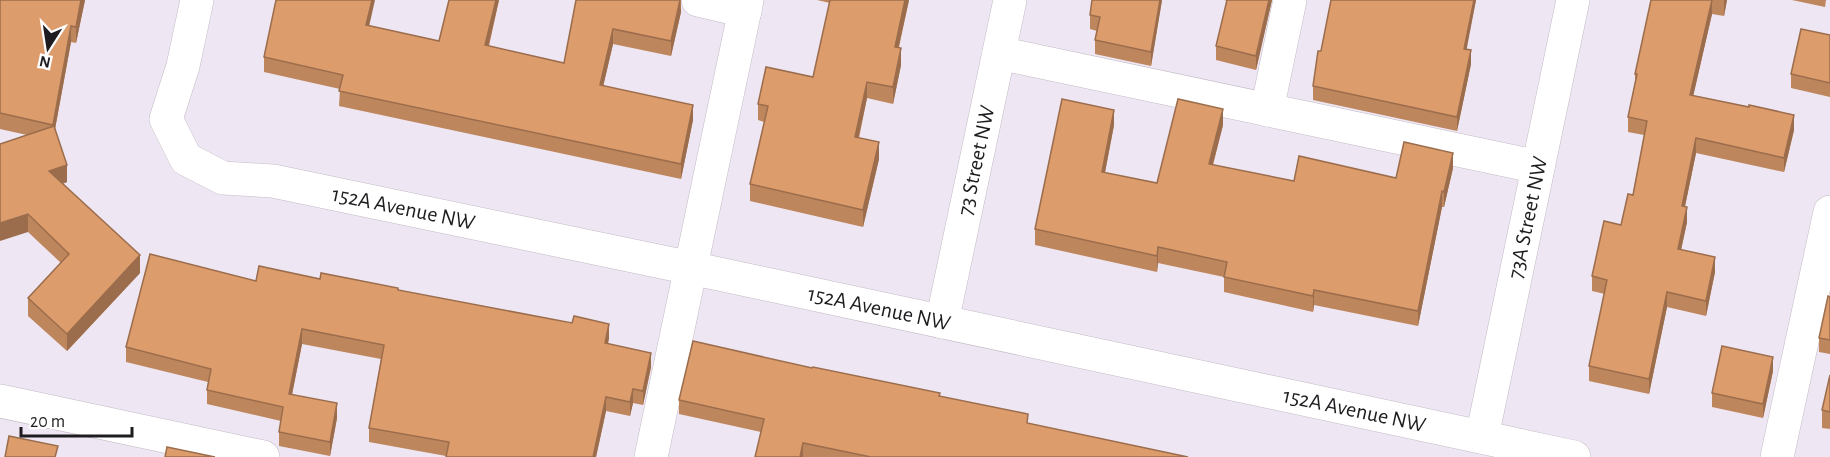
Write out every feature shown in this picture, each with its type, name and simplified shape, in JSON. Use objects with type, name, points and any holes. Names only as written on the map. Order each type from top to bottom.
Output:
[{"type":"street","name":"152A Avenue NW","points":[[197,0],[183,66],[166,119],[186,159],[223,178],[273,181],[1574,457]]},
{"type":"street","points":[[651,457],[746,5],[698,0]]},
{"type":"street","name":"73 Street NW","points":[[942,322],[1010,0]]},
{"type":"street","points":[[1267,110],[1290,0]]},
{"type":"street","name":"73A Street NW","points":[[1482,437],[1573,0]]},
{"type":"street","points":[[999,53],[1538,167]]},
{"type":"street","points":[[1777,457],[1830,212]]},
{"type":"street","points":[[0,401],[263,457]]},
{"type":"building","points":[[0,0],[81,0],[76,27],[71,26],[53,125],[0,113]]},
{"type":"building","points":[[276,0],[372,0],[366,25],[439,41],[449,0],[496,0],[485,45],[564,63],[576,0],[680,0],[671,41],[613,29],[600,85],[693,105],[681,164],[339,91],[343,75],[264,57]]},
{"type":"building","points":[[830,0],[905,0],[895,47],[901,48],[893,87],[867,82],[855,137],[879,142],[863,210],[750,184],[768,106],[758,104],[766,67],[813,77]]},
{"type":"building","points":[[1092,0],[1160,0],[1151,52],[1095,40],[1100,17],[1090,15]]},
{"type":"building","points":[[1227,0],[1269,0],[1256,56],[1216,46]]},
{"type":"building","points":[[1331,0],[1474,0],[1464,49],[1471,50],[1457,117],[1313,86],[1318,51],[1321,51]]},
{"type":"building","points":[[1651,0],[1712,0],[1690,95],[1794,115],[1784,158],[1696,138],[1682,206],[1687,207],[1678,249],[1715,257],[1706,301],[1667,292],[1649,379],[1589,366],[1607,280],[1592,276],[1604,221],[1621,225],[1628,194],[1633,195],[1647,121],[1628,117]]},
{"type":"building","points":[[1801,29],[1830,35],[1830,83],[1791,74]]},
{"type":"building","points":[[1062,99],[1114,110],[1102,172],[1157,183],[1178,99],[1223,109],[1209,164],[1294,181],[1299,156],[1396,178],[1404,142],[1453,153],[1444,192],[1442,191],[1418,311],[1314,290],[1313,296],[1224,277],[1227,262],[1158,247],[1157,256],[1035,229]]},
{"type":"building","points":[[54,126],[67,165],[49,171],[140,255],[67,334],[28,298],[69,254],[28,214],[0,223],[0,144]]},
{"type":"building","points":[[150,254],[256,281],[259,266],[320,279],[321,273],[572,323],[574,316],[609,324],[605,343],[651,353],[643,391],[633,389],[630,402],[606,397],[593,457],[446,457],[449,442],[369,428],[384,345],[302,329],[289,394],[337,403],[330,442],[279,432],[283,407],[207,390],[211,369],[126,347]]},
{"type":"building","points":[[1828,296],[1830,297],[1830,340],[1819,338]]},
{"type":"building","points":[[693,341],[812,368],[940,393],[939,396],[1028,414],[1027,423],[1188,457],[871,457],[803,443],[800,457],[755,457],[764,419],[679,400]]},
{"type":"building","points":[[1722,346],[1773,357],[1763,404],[1712,393]]},
{"type":"building","points":[[1830,375],[1830,412],[1822,410]]},
{"type":"building","points":[[9,436],[58,446],[55,457],[5,457]]},
{"type":"building","points":[[167,447],[215,457],[165,457]]}]
